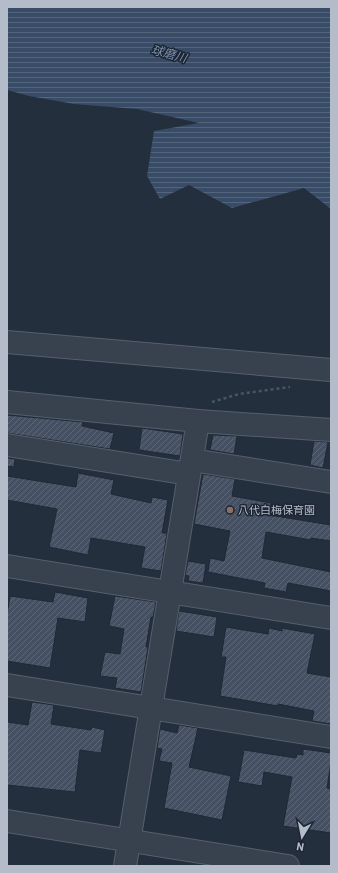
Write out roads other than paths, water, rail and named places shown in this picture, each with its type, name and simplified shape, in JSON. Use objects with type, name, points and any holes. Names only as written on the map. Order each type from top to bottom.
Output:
[{"type":"street","points":[[7,342],[331,370]]},
{"type":"street","points":[[7,402],[198,421],[331,430]]},
{"type":"street","points":[[125,866],[198,421]]},
{"type":"street","points":[[7,445],[331,482]]},
{"type":"street","points":[[7,566],[331,618]]},
{"type":"street","points":[[7,685],[151,709],[331,736]]},
{"type":"street","points":[[7,821],[288,866]]},
{"type":"water","name":"球磨川","points":[[7,7],[331,7],[331,209],[304,188],[232,208],[189,185],[160,199],[147,176],[154,131],[199,123],[137,109],[74,104],[29,96],[7,90]]},
{"type":"place","name":"八代白梅保育園","points":[[230,510]]}]
